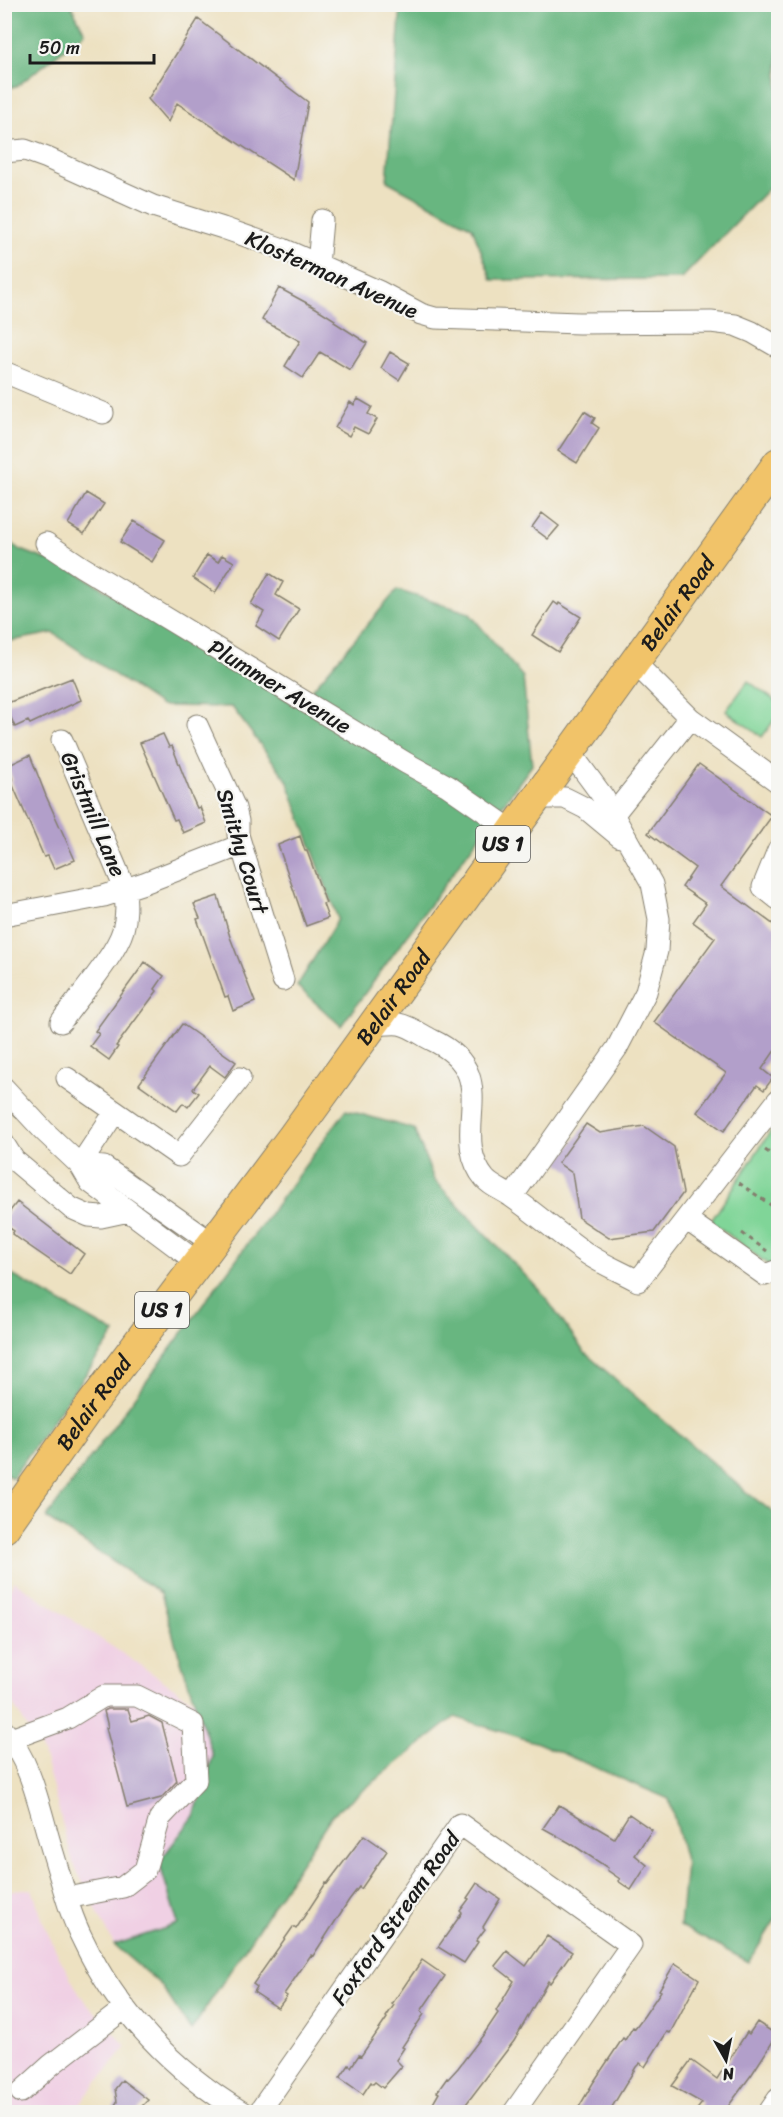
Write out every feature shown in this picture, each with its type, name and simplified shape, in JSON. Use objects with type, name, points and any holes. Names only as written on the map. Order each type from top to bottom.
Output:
[{"type":"highway","name":"Belair Road","points":[[4,1528],[88,1409],[293,1136],[778,464]]},
{"type":"street","name":"Klosterman Avenue","points":[[4,152],[25,150],[153,206],[283,249],[435,318],[579,323],[711,322],[735,326],[752,332],[778,346]]},
{"type":"street","points":[[318,265],[322,220]]},
{"type":"street","points":[[4,372],[103,413]]},
{"type":"street","name":"Plummer Avenue","points":[[46,543],[406,763],[448,786],[513,831]]},
{"type":"street","points":[[634,662],[690,718],[778,782]]},
{"type":"street","points":[[613,815],[690,718]]},
{"type":"street","name":"Smithy Court","points":[[198,725],[235,807],[241,845],[283,980]]},
{"type":"street","name":"Gristmill Lane","points":[[62,740],[125,889]]},
{"type":"street","points":[[512,1197],[617,1048],[646,992],[657,951],[659,919],[652,884],[604,798],[570,752]]},
{"type":"street","points":[[537,798],[566,798],[585,808],[627,842]]},
{"type":"street","points":[[4,915],[104,896],[241,845]]},
{"type":"street","points":[[778,850],[764,887],[778,899]]},
{"type":"street","points":[[61,1022],[115,946],[122,932],[127,910],[125,889]]},
{"type":"street","points":[[371,1025],[399,1024],[436,1041],[462,1059],[471,1083],[471,1133],[474,1162],[486,1181],[512,1197],[591,1257],[638,1281],[778,1100]]},
{"type":"street","points":[[67,1078],[179,1156],[240,1078]]},
{"type":"street","points":[[4,1088],[80,1165],[90,1182],[129,1211],[205,1253]]},
{"type":"street","points":[[80,1165],[116,1112]]},
{"type":"street","points":[[4,1144],[14,1160],[71,1208],[89,1216],[101,1217],[129,1211]]},
{"type":"street","points":[[80,1165],[104,1167],[205,1253]]},
{"type":"street","points":[[686,1219],[765,1275],[774,1262]]},
{"type":"street","points":[[67,1898],[123,1887],[145,1870],[160,1818],[196,1780],[193,1724],[137,1696],[104,1696],[68,1718],[8,1735],[31,1780],[67,1898],[82,1939],[102,1975],[124,2008],[166,2055],[219,2098],[242,2112]]},
{"type":"street","name":"Foxford Stream Road","points":[[259,2112],[460,1824],[631,1946],[514,2112]]},
{"type":"street","points":[[21,2092],[124,2008]]},
{"type":"street","points":[[769,2112],[778,2099]]},
{"type":"path","points":[[765,1150],[778,1160]]},
{"type":"path","points":[[739,1183],[778,1210]]},
{"type":"path","points":[[742,1233],[774,1262]]},
{"type":"shaded area","points":[[14,1581],[195,1702],[213,1756],[194,1816],[159,1862],[178,1924],[114,1945],[73,1863],[43,1752],[5,1695],[5,1597]]},
{"type":"shaded area","points":[[32,1889],[45,1927],[80,1995],[126,2047],[73,2112],[5,2112],[5,1891]]},
{"type":"green space","points":[[5,4],[71,5],[85,33],[16,87],[5,87]]},
{"type":"green space","points":[[401,5],[778,5],[778,179],[681,279],[492,280],[472,227],[387,181]]},
{"type":"green space","points":[[4,538],[19,549],[73,570],[298,706],[397,590],[469,613],[523,677],[532,765],[341,1026],[297,986],[338,919],[287,780],[232,707],[161,706],[53,633],[5,642]]},
{"type":"green space","points":[[748,681],[778,703],[778,715],[762,737],[726,711]]},
{"type":"green space","points":[[346,1110],[414,1129],[434,1180],[543,1294],[584,1352],[745,1491],[778,1516],[778,1915],[749,1962],[680,1926],[686,1864],[669,1799],[538,1743],[455,1717],[332,1815],[191,2031],[161,1985],[114,1945],[178,1924],[159,1862],[194,1816],[213,1756],[161,1593],[46,1518]]},
{"type":"green space","points":[[778,1120],[778,1272],[711,1221]]},
{"type":"green space","points":[[5,1271],[115,1333],[12,1478],[4,1473]]},
{"type":"building","points":[[198,19],[308,102],[294,180],[177,103],[168,122],[148,99]]},
{"type":"building","points":[[279,288],[316,308],[367,343],[350,370],[320,352],[303,378],[285,366],[300,341],[262,320]]},
{"type":"building","points":[[390,352],[409,363],[399,380],[381,368]]},
{"type":"building","points":[[358,399],[372,407],[368,414],[377,419],[368,434],[354,427],[349,436],[335,428],[350,402],[354,405]]},
{"type":"building","points":[[584,411],[595,418],[592,423],[599,428],[577,463],[558,451]]},
{"type":"building","points":[[86,493],[104,504],[84,534],[68,524]]},
{"type":"building","points":[[542,513],[559,526],[548,539],[532,527]]},
{"type":"building","points":[[134,521],[165,540],[152,562],[120,542]]},
{"type":"building","points":[[207,555],[218,562],[222,555],[234,562],[215,593],[193,578]]},
{"type":"building","points":[[269,573],[283,582],[276,595],[299,609],[279,641],[256,626],[264,612],[251,604]]},
{"type":"building","points":[[554,602],[581,617],[558,652],[532,635]]},
{"type":"building","points":[[72,678],[81,700],[30,724],[28,721],[15,727],[5,704]]},
{"type":"building","points":[[163,734],[169,747],[172,746],[192,797],[197,808],[200,807],[206,823],[183,833],[177,819],[174,820],[140,743]]},
{"type":"building","points":[[30,755],[75,860],[54,869],[48,856],[44,857],[11,781],[13,780],[7,766]]},
{"type":"building","points":[[699,764],[772,816],[721,886],[778,928],[778,1046],[762,1069],[773,1078],[764,1090],[757,1085],[724,1131],[697,1112],[726,1073],[654,1022],[715,938],[693,922],[706,904],[682,887],[695,868],[648,833]]},
{"type":"building","points":[[300,836],[326,903],[323,904],[328,918],[306,926],[278,845]]},
{"type":"building","points":[[218,896],[230,937],[255,1002],[233,1011],[228,996],[225,997],[197,919],[200,918],[194,904]]},
{"type":"building","points":[[145,962],[164,976],[155,989],[157,991],[116,1046],[118,1047],[109,1060],[90,1046],[99,1034],[95,1031]]},
{"type":"building","points":[[182,1024],[236,1062],[225,1077],[210,1066],[193,1089],[199,1093],[188,1107],[183,1103],[177,1111],[139,1084]]},
{"type":"building","points":[[586,1124],[600,1133],[644,1126],[674,1147],[683,1193],[654,1232],[609,1238],[579,1218],[572,1173],[558,1163]]},
{"type":"building","points":[[17,1202],[84,1254],[70,1274],[12,1234],[14,1231],[4,1224],[4,1219]]},
{"type":"building","points":[[128,1709],[132,1721],[149,1716],[162,1723],[177,1781],[161,1798],[127,1807],[106,1728],[108,1727],[104,1711]]},
{"type":"building","points":[[559,1805],[614,1838],[629,1814],[652,1830],[635,1855],[647,1865],[631,1890],[618,1881],[620,1879],[607,1870],[608,1868],[543,1828]]},
{"type":"building","points":[[364,1835],[387,1851],[361,1889],[359,1887],[349,1900],[313,1956],[311,1955],[284,1994],[287,1996],[278,2008],[254,1992],[257,1987],[253,1984],[293,1927],[296,1929],[326,1883]]},
{"type":"building","points":[[477,1883],[500,1899],[483,1927],[485,1929],[476,1941],[478,1942],[464,1963],[438,1947],[462,1913],[460,1911]]},
{"type":"building","points":[[547,1936],[572,1952],[550,1983],[548,1981],[514,2041],[460,2112],[428,2112],[439,2093],[437,2092],[458,2068],[498,2013],[496,2011],[514,1981],[495,1966],[507,1951],[526,1966]]},
{"type":"building","points":[[422,1960],[445,1976],[421,2011],[424,2014],[402,2047],[404,2048],[396,2060],[402,2066],[383,2088],[371,2082],[363,2094],[340,2078],[349,2065],[351,2067],[359,2055],[361,2056]]},
{"type":"building","points":[[675,1963],[699,1979],[670,2033],[667,2032],[645,2067],[640,2063],[636,2067],[609,2112],[576,2112],[623,2038],[625,2040],[633,2027],[635,2028],[661,1991],[659,1990]]},
{"type":"building","points":[[757,2022],[777,2035],[752,2074],[724,2112],[695,2112],[702,2103],[672,2086],[691,2060],[717,2079],[747,2032],[749,2034]]},
{"type":"building","points":[[122,2080],[148,2100],[136,2112],[110,2112],[117,2102],[115,2089]]}]
